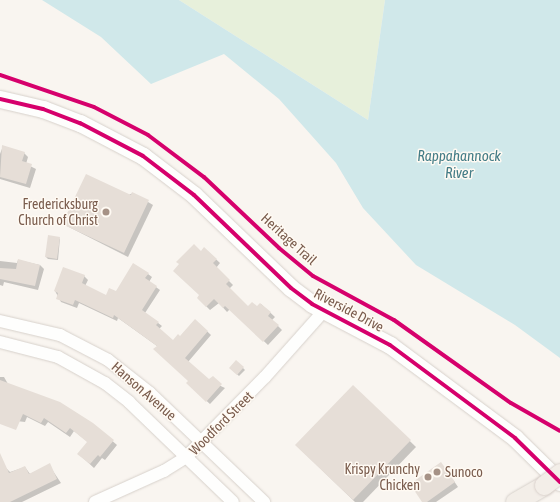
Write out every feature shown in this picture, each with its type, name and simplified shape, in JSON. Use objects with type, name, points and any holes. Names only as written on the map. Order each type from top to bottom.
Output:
[{"type":"main road","points":[[525,502],[552,483],[560,473]]},
{"type":"main road","points":[[515,502],[552,483]]},
{"type":"street","name":"Riverside Drive","points":[[0,99],[43,109],[80,123],[143,156],[194,195],[291,288],[323,312],[390,344],[515,438],[552,483]]},
{"type":"street","name":"Woodford Street","points":[[95,502],[164,471],[186,457],[203,443],[323,312]]},
{"type":"street","name":"Hanson Avenue","points":[[0,321],[60,335],[96,352],[134,380],[203,443],[264,502]]},
{"type":"street","name":"Hanson Avenue","points":[[0,342],[58,357],[92,374],[129,402],[233,502]]},
{"type":"green space","points":[[179,0],[385,0],[368,120]]},
{"type":"water","name":"Rappahannock River","points":[[42,0],[179,0],[368,120],[385,0],[560,0],[560,358],[515,325],[416,265],[363,208],[336,163],[279,99],[224,54],[151,84],[101,37]]},
{"type":"building","points":[[2,145],[25,152],[22,161],[32,164],[26,184],[0,177]]},
{"type":"building","name":"Fredericksburg Church of Christ","points":[[86,174],[131,195],[132,192],[149,200],[124,253],[62,224]]},
{"type":"building","points":[[48,235],[60,237],[57,259],[45,257]]},
{"type":"building","points":[[194,244],[201,251],[204,247],[217,259],[213,263],[230,280],[226,284],[248,306],[252,302],[257,306],[260,303],[271,312],[268,316],[279,325],[263,342],[225,306],[223,308],[214,299],[206,307],[197,298],[199,295],[173,271],[179,264],[176,262]]},
{"type":"building","points":[[18,259],[40,265],[35,286],[0,279],[0,268],[16,269]]},
{"type":"building","points":[[133,263],[149,273],[145,278],[157,286],[142,310],[159,322],[156,325],[173,340],[178,334],[180,336],[195,319],[208,331],[185,358],[209,379],[213,376],[222,384],[206,402],[186,383],[188,381],[153,349],[157,346],[114,315],[113,318],[75,300],[73,305],[56,299],[58,293],[54,291],[63,267],[85,275],[82,283],[106,295],[109,288],[116,291]]},
{"type":"building","points":[[236,360],[244,367],[237,375],[229,368]]},
{"type":"building","points":[[0,380],[60,402],[93,423],[114,440],[100,457],[98,455],[90,464],[77,454],[87,442],[70,428],[66,433],[44,418],[41,423],[23,414],[16,430],[0,424]]},
{"type":"building","points":[[353,385],[411,440],[353,500],[295,445]]},
{"type":"building","points":[[0,453],[9,473],[25,466],[29,474],[50,463],[57,479],[10,502],[0,502]]},
{"type":"building","name":"Sunoco","points":[[441,462],[455,482],[427,502],[422,502],[410,484]]},
{"type":"cycle path","name":"Heritage Trail","points":[[0,75],[94,107],[148,135],[204,177],[279,248],[313,276],[394,320],[511,403],[560,431]]},
{"type":"cycle path","points":[[0,99],[43,109],[80,123],[143,156],[194,195],[291,288],[312,304],[390,345],[515,438],[560,482]]},
{"type":"place","name":"Fredericksburg Church of Christ","points":[[106,212]]},
{"type":"place","name":"Sunoco","points":[[437,472]]},
{"type":"place","name":"Krispy Krunchy Chicken","points":[[428,477]]}]
